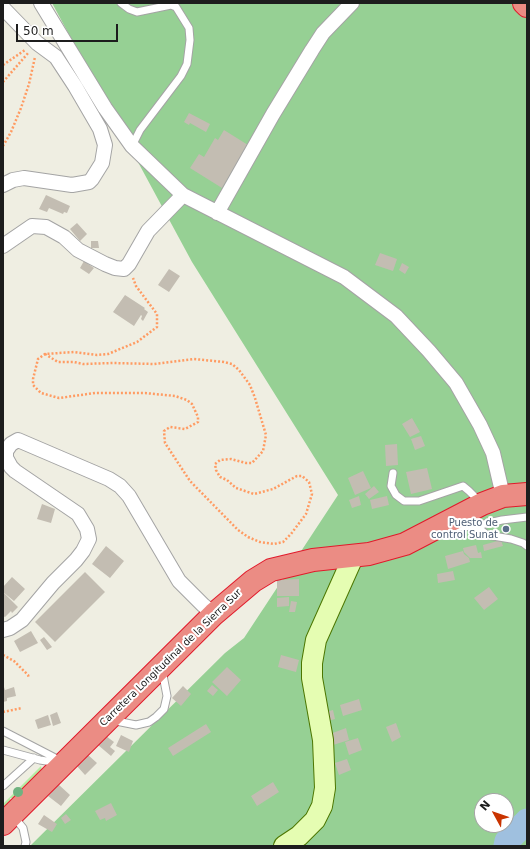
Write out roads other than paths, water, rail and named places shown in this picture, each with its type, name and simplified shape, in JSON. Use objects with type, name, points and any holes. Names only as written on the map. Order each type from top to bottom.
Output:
[{"type":"highway","points":[[524,3],[527,6]]},
{"type":"highway","name":"Carretera Longitudinal de la Sierra Sur","points":[[8,820],[107,719],[214,614],[253,581],[271,570],[313,560],[369,554],[405,544],[482,504],[503,496],[527,494]]},
{"type":"street","points":[[41,3],[104,108],[132,146],[183,195],[344,277],[396,316],[429,351],[456,383],[480,426],[493,453],[503,496]]},
{"type":"street","points":[[217,213],[273,114],[312,50],[323,34],[352,3]]},
{"type":"street","points":[[3,8],[37,42],[56,57],[100,129],[105,145],[104,157],[98,171],[89,182],[72,185],[24,178],[14,180],[3,185]]},
{"type":"street","points":[[3,246],[32,226],[46,227],[64,237],[78,250],[105,264],[115,268],[124,269],[129,264],[148,231],[183,195]]},
{"type":"street","points":[[3,630],[10,628],[22,620],[53,583],[76,560],[83,551],[89,539],[87,529],[78,514],[15,472],[10,467],[6,458],[6,451],[11,444],[18,440],[109,479],[120,486],[129,496],[179,581],[214,614]]},
{"type":"street","points":[[284,846],[299,836],[315,820],[322,806],[326,788],[323,740],[312,678],[312,663],[316,640],[354,555]]},
{"type":"lane","points":[[121,3],[129,9],[137,12],[171,6],[176,7],[189,28],[190,40],[187,64],[184,70],[140,130],[132,146]]},
{"type":"lane","points":[[393,473],[391,486],[396,495],[404,501],[419,501],[463,486],[482,504]]},
{"type":"lane","points":[[451,519],[458,527],[476,526],[502,520],[527,517]]},
{"type":"lane","points":[[476,526],[488,536],[511,539],[527,546]]},
{"type":"lane","points":[[107,719],[136,725],[149,722],[156,717],[164,709],[167,696],[161,666]]},
{"type":"lane","points":[[3,731],[65,763]]},
{"type":"lane","points":[[3,750],[51,762],[65,763]]},
{"type":"lane","points":[[3,786],[34,758]]},
{"type":"lane","points":[[8,820],[23,828],[26,846]]},
{"type":"waterway","points":[[506,846],[507,841],[527,821]]},
{"type":"place","name":"Puesto de control Sunat","points":[[506,529]]}]
